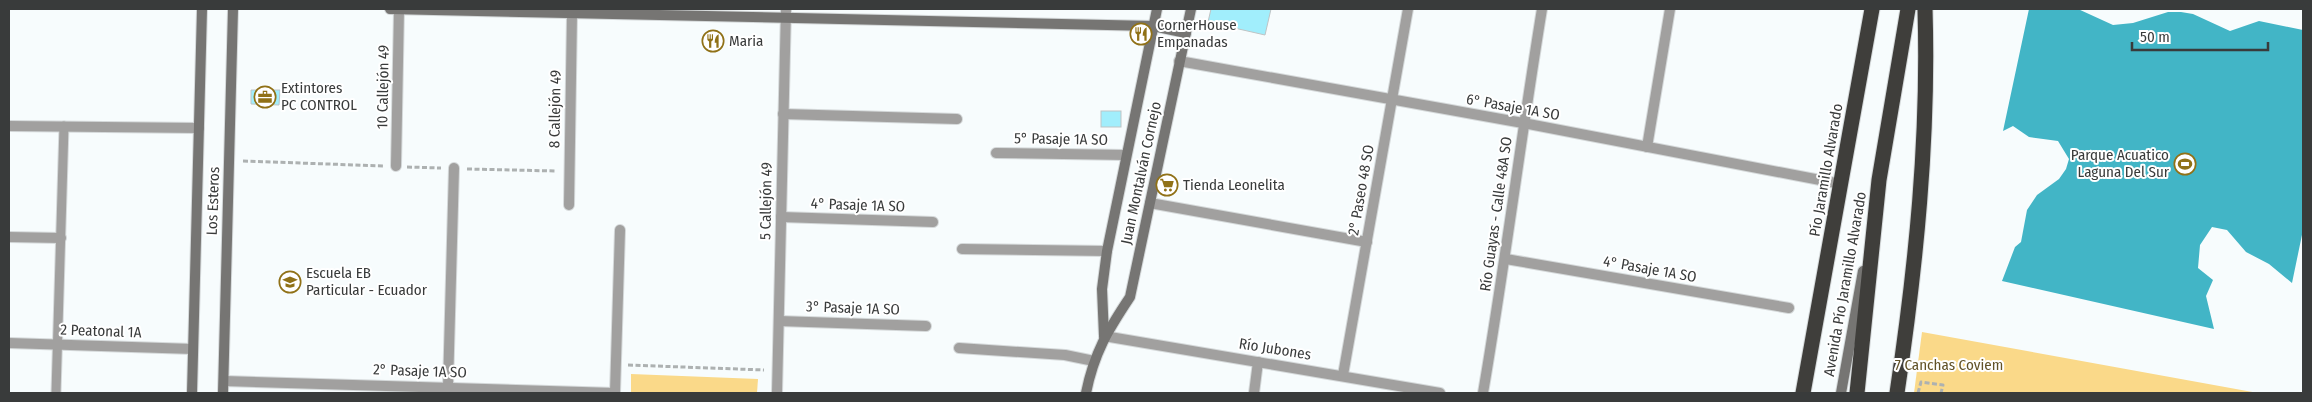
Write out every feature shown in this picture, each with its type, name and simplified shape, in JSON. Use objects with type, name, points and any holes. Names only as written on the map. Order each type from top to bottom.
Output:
[{"type":"highway","name":"Pío Jaramillo Alvarado","points":[[1803,393],[1872,9]]},
{"type":"highway","points":[[1857,393],[1879,180],[1908,9]]},
{"type":"highway","points":[[1897,393],[1917,250],[1924,129],[1925,9]]},
{"type":"street","name":"Los Esteros","points":[[192,393],[202,9]]},
{"type":"street","name":"Los Esteros","points":[[223,393],[233,9]]},
{"type":"street","points":[[390,9],[572,13],[786,13],[1153,26],[1186,33]]},
{"type":"street","name":"10 Callejón 49","points":[[396,166],[399,9]]},
{"type":"street","name":"Juan Montalván Cornejo","points":[[1104,336],[1102,289],[1108,251],[1157,9]]},
{"type":"street","name":"Juan Montalván Cornejo","points":[[1086,393],[1094,361],[1104,336],[1130,297],[1191,9]]},
{"type":"street","name":"2° Paseo 48 SO","points":[[1343,376],[1408,9]]},
{"type":"street","name":"Río Guayas - Calle 48A SO","points":[[1483,393],[1506,259],[1524,123],[1542,9]]},
{"type":"street","points":[[1647,147],[1670,9]]},
{"type":"street","name":"8 Callejón 49","points":[[569,205],[572,13]]},
{"type":"street","name":"5 Callejón 49","points":[[777,393],[786,13]]},
{"type":"street","name":"6° Pasaje 1A SO","points":[[1179,62],[1524,123],[1841,184]]},
{"type":"street","points":[[783,114],[957,119]]},
{"type":"street","points":[[9,126],[199,128]]},
{"type":"street","name":"5° Pasaje 1A SO","points":[[996,153],[1126,155]]},
{"type":"street","points":[[448,387],[454,168]]},
{"type":"street","name":"Avenida Pío Jaramillo Alvarado","points":[[1842,393],[1879,180]]},
{"type":"street","points":[[1150,203],[1367,242]]},
{"type":"street","name":"4° Pasaje 1A SO","points":[[781,217],[934,222]]},
{"type":"street","points":[[615,393],[620,230]]},
{"type":"street","points":[[9,237],[61,238]]},
{"type":"street","points":[[962,249],[1108,251]]},
{"type":"street","name":"4° Pasaje 1A SO","points":[[1506,259],[1789,308]]},
{"type":"street","name":"3° Pasaje 1A SO","points":[[779,321],[926,326]]},
{"type":"street","name":"Río Jubones","points":[[1104,336],[1343,376],[1394,389],[1440,393]]},
{"type":"street","name":"Avenida Pío Jaramillo Alvarado","points":[[1808,393],[1813,337]]},
{"type":"street","name":"2 Peatonal 1A","points":[[9,343],[193,349]]},
{"type":"street","points":[[959,348],[1065,355],[1094,361]]},
{"type":"street","points":[[1254,393],[1258,362]]},
{"type":"street","name":"2° Pasaje 1A SO","points":[[224,381],[615,393]]},
{"type":"lane","points":[[56,393],[64,126]]},
{"type":"lane","points":[[1394,389],[1404,393]]},
{"type":"path","points":[[615,365],[777,370]]},
{"type":"path","points":[[1918,393],[1921,382],[1943,386],[1941,393]]},
{"type":"green space","name":"7 Canchas Coviem","points":[[1922,332],[2258,393],[1914,393]]},
{"type":"green space","points":[[631,374],[758,379],[757,393],[631,393]]},
{"type":"water","name":"Parque Acuatico Laguna Del Sur","points":[[2029,9],[2078,9],[2113,25],[2133,23],[2168,12],[2181,12],[2193,14],[2230,31],[2259,21],[2303,30],[2303,230],[2292,283],[2269,264],[2246,252],[2227,230],[2212,227],[2200,245],[2198,268],[2213,280],[2206,296],[2214,329],[2002,281],[2015,247],[2021,242],[2027,210],[2037,195],[2059,179],[2066,169],[2069,159],[2058,141],[2029,137],[2013,126],[2003,131]]},
{"type":"building","points":[[1211,9],[1271,9],[1265,35],[1208,22]]},
{"type":"building","name":"Extintores PC CONTROL","points":[[251,90],[280,90],[279,105],[251,104]]},
{"type":"building","points":[[1101,111],[1121,111],[1121,127],[1101,127]]},
{"type":"place","name":"CornerHouse Empanadas","points":[[1141,34]]},
{"type":"place","name":"Maria","points":[[713,41]]},
{"type":"place","name":"Extintores PC CONTROL","points":[[265,97]]},
{"type":"place","name":"Parque Acuatico Laguna Del Sur","points":[[2185,164]]},
{"type":"place","name":"Tienda Leonelita","points":[[1167,185]]},
{"type":"place","name":"Escuela EB Particular - Ecuador","points":[[290,282]]}]
